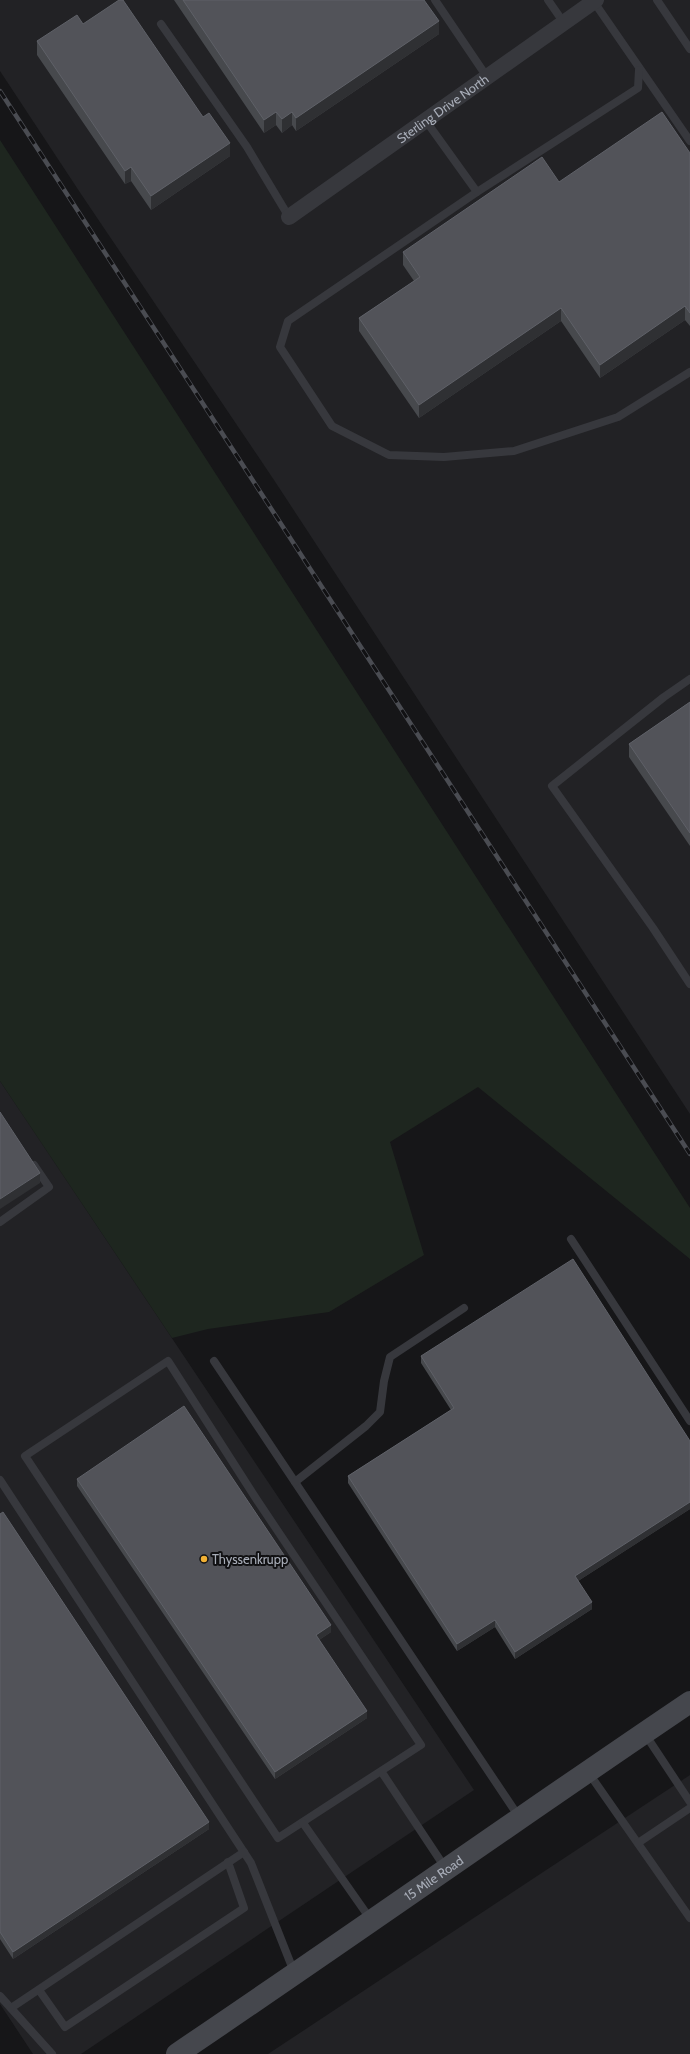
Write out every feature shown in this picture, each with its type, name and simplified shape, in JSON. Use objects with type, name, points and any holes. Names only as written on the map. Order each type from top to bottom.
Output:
[{"type":"main road","name":"15 Mile Road","points":[[177,2054],[372,1922],[519,1817],[690,1702]]},
{"type":"street","name":"Sterling Drive North","points":[[289,218],[595,1]]},
{"type":"lane","points":[[435,0],[487,77]]},
{"type":"lane","points":[[548,0],[564,23]]},
{"type":"lane","points":[[657,0],[690,49]]},
{"type":"lane","points":[[595,1],[639,70],[690,141]]},
{"type":"lane","points":[[161,24],[247,147],[289,218]]},
{"type":"lane","points":[[639,70],[638,88],[477,192],[288,321],[280,347],[332,426],[389,454],[444,457],[514,451],[618,417],[690,372]]},
{"type":"lane","points":[[426,121],[477,192]]},
{"type":"lane","points":[[690,679],[664,697],[552,786],[653,928],[690,984]]},
{"type":"lane","points":[[0,1222],[49,1187],[29,1156]]},
{"type":"lane","points":[[571,1239],[690,1421]]},
{"type":"lane","points":[[295,1482],[366,1426],[380,1412],[384,1381],[390,1356],[464,1308]]},
{"type":"lane","points":[[168,1361],[257,1500],[420,1745],[381,1771],[278,1838],[25,1456],[168,1361]]},
{"type":"lane","points":[[214,1361],[519,1817]]},
{"type":"lane","points":[[0,1480],[251,1863],[295,1975]]},
{"type":"lane","points":[[644,1733],[690,1802]]},
{"type":"lane","points":[[381,1771],[446,1870]]},
{"type":"lane","points":[[587,1772],[690,1918]]},
{"type":"lane","points":[[638,1843],[690,1808]]},
{"type":"lane","points":[[303,1823],[372,1922]]},
{"type":"lane","points":[[11,2008],[244,1852]]},
{"type":"lane","points":[[39,1990],[65,2027],[244,1908],[228,1862]]},
{"type":"lane","points":[[0,1996],[52,2054]]},
{"type":"shaded area","points":[[0,0],[690,0],[690,1114],[274,480],[0,71]]},
{"type":"shaded area","points":[[0,140],[690,1208],[690,1259],[478,1087],[390,1142],[424,1255],[329,1312],[208,1329],[172,1338],[0,1081]]},
{"type":"shaded area","points":[[0,1081],[474,1790],[81,2054],[33,2054],[0,2004]]},
{"type":"shaded area","points":[[690,1775],[690,2054],[268,2054]]},
{"type":"building","points":[[119,0],[123,0],[203,117],[209,113],[230,143],[151,196],[131,167],[125,171],[37,41],[77,15],[83,24]]},
{"type":"building","points":[[183,0],[424,0],[439,21],[296,118],[292,112],[282,119],[276,112],[264,120]]},
{"type":"building","points":[[662,112],[690,153],[690,313],[685,306],[600,365],[561,308],[419,405],[359,318],[420,277],[403,252],[542,157],[559,182]]},
{"type":"building","points":[[690,702],[690,833],[629,744]]},
{"type":"building","points":[[0,1112],[40,1173],[0,1199]]},
{"type":"building","points":[[573,1259],[690,1441],[690,1502],[575,1576],[592,1602],[515,1652],[495,1620],[457,1644],[348,1476],[454,1408],[421,1356]]},
{"type":"building","name":"Thyssenkrupp","points":[[184,1406],[331,1625],[316,1635],[367,1711],[275,1772],[77,1479]]},
{"type":"building","points":[[3,1512],[209,1822],[13,1952],[0,1932],[0,1514]]},
{"type":"railway","points":[[0,91],[690,1154]]},
{"type":"place","name":"Thyssenkrupp","points":[[204,1559]]}]
